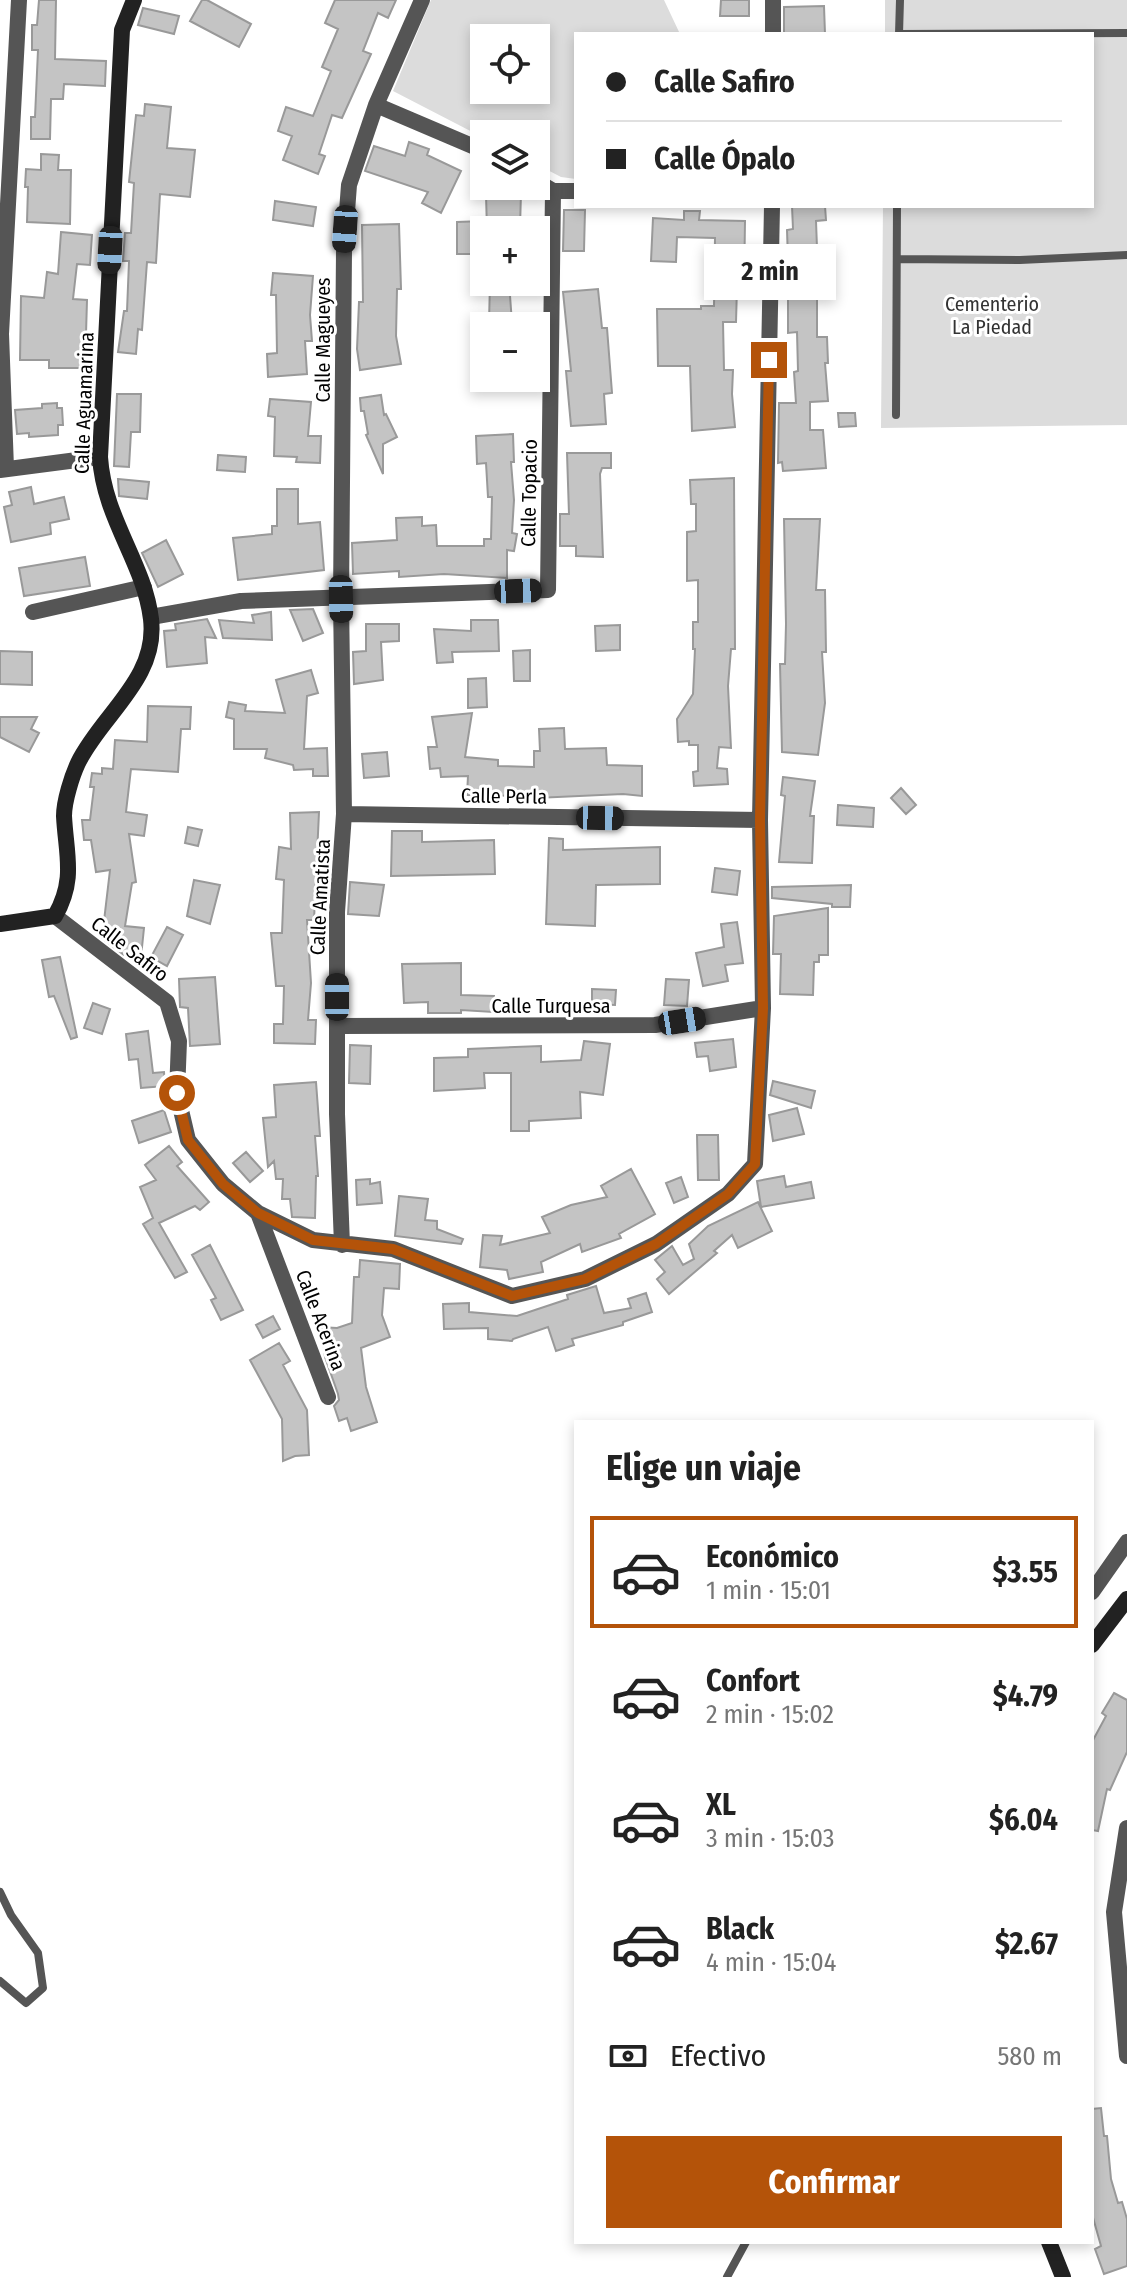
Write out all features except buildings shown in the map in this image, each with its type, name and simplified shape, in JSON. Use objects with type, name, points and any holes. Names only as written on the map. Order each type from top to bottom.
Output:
[{"type":"street","points":[[19,0],[0,334],[3,469],[100,457]]},
{"type":"street","name":"Calle Aguamarina","points":[[55,916],[66,898],[70,862],[64,812],[78,763],[142,672],[152,644],[151,617],[144,587],[109,507],[102,484],[100,457],[122,30],[134,0]]},
{"type":"street","name":"Calle Magueyes","points":[[341,599],[344,251],[349,185],[376,105],[422,0]]},
{"type":"street","points":[[773,0],[773,32]]},
{"type":"street","points":[[376,105],[470,145]]},
{"type":"street","points":[[550,189],[574,191]]},
{"type":"street","name":"Calle Topacio","points":[[151,617],[241,601],[548,590],[553,191]]},
{"type":"street","name":"Calle Safiro","points":[[55,916],[167,1002],[179,1041],[177,1093],[188,1140],[223,1184],[258,1213],[313,1240],[393,1249],[512,1296],[585,1279],[656,1244],[728,1194],[755,1164],[763,1008],[760,820],[772,208]]},
{"type":"street","points":[[33,612],[144,587]]},
{"type":"street","name":"Calle Amatista","points":[[341,599],[344,814],[337,912],[337,1026],[342,1245]]},
{"type":"street","name":"Calle Perla","points":[[344,814],[760,820]]},
{"type":"street","points":[[0,924],[55,916]]},
{"type":"street","name":"Calle Turquesa","points":[[337,1026],[655,1025],[763,1008]]},
{"type":"street","name":"Calle Acerina","points":[[258,1213],[328,1397]]},
{"type":"street","points":[[1094,1589],[1127,1542]]},
{"type":"street","points":[[1094,1642],[1127,1599]]},
{"type":"street","points":[[1127,1828],[1114,1912],[1127,2056]]},
{"type":"street","points":[[1050,2244],[1063,2277]]},
{"type":"lane","points":[[899,32],[900,0]]},
{"type":"lane","points":[[1094,33],[1127,33]]},
{"type":"lane","points":[[896,415],[897,208]]},
{"type":"lane","points":[[897,259],[1020,260],[1127,255]]},
{"type":"lane","points":[[0,1892],[11,1915],[38,1953],[43,1988],[26,2003],[0,1981]]},
{"type":"lane","points":[[727,2277],[745,2244]]},
{"type":"green space","points":[[431,0],[664,0],[679,32],[574,32],[574,179],[550,171],[550,120],[470,120],[470,131],[393,91]]},
{"type":"green space","name":"Cementerio La Piedad","points":[[885,0],[1127,0],[1127,425],[881,428],[883,208],[1094,208],[1094,32],[885,32]]},
{"type":"route","points":[[177,1093],[188,1140],[223,1184],[258,1213],[313,1240],[393,1249],[512,1296],[585,1279],[656,1244],[728,1194],[755,1164],[763,1008],[760,820],[769,360]]}]
